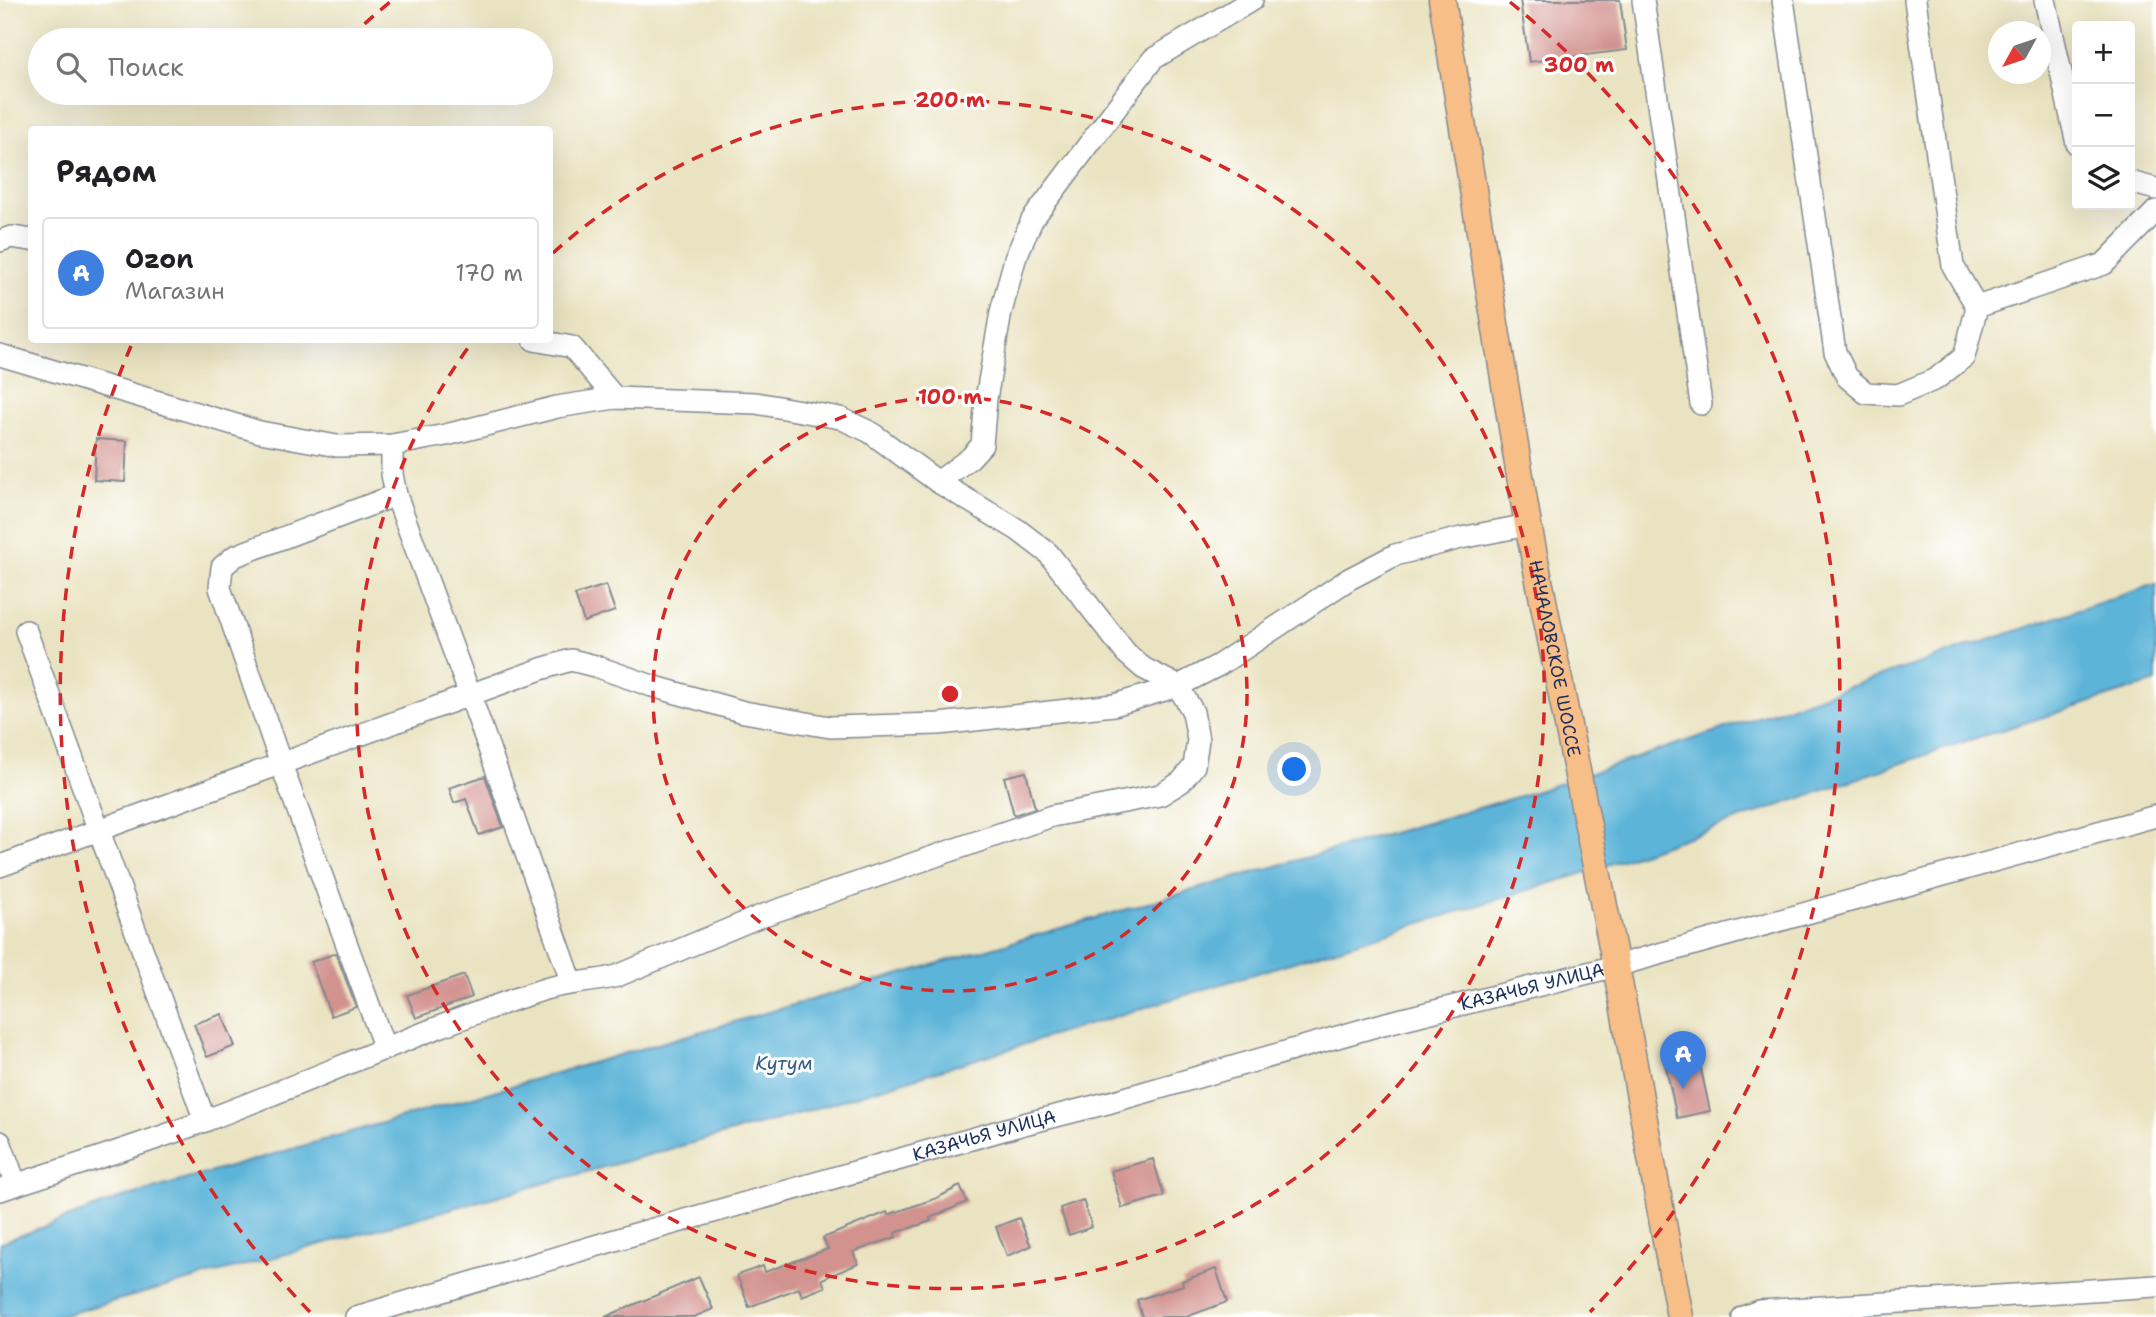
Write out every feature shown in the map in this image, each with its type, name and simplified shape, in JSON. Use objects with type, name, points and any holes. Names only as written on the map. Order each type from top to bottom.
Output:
[{"type":"main road","name":"НАЧАЛОВСКОЕ ШОССЕ","points":[[1442,0],[1528,526],[1616,966],[1681,1317]]},
{"type":"street","points":[[938,482],[970,458],[982,444],[986,399],[1001,312],[1015,259],[1032,220],[1153,59],[1252,0]]},
{"type":"street","points":[[1643,0],[1701,404]]},
{"type":"street","points":[[1783,0],[1835,352],[1847,377],[1866,393],[1898,395],[1936,379],[1964,358],[1977,307],[1953,265],[1915,0]]},
{"type":"street","points":[[2046,0],[2072,121]]},
{"type":"street","points":[[2135,183],[2156,189]]},
{"type":"street","points":[[1977,307],[2104,264],[2156,211]]},
{"type":"street","points":[[0,241],[12,237],[28,239]]},
{"type":"street","points":[[550,343],[572,347],[615,398]]},
{"type":"street","points":[[0,355],[260,432],[337,446],[392,445],[446,435],[557,407],[615,398],[756,403],[840,418],[870,432],[938,482],[1018,530],[1048,553],[1126,653],[1143,668],[1178,686],[1193,712],[1198,740],[1194,766],[1181,782],[1160,794],[1052,816],[761,916],[617,976],[541,990],[205,1121],[8,1187],[0,1142]]},
{"type":"street","points":[[392,445],[392,474],[396,495],[572,983]]},
{"type":"street","points":[[385,1049],[220,588],[222,567],[235,556],[396,495]]},
{"type":"street","points":[[0,866],[571,660],[744,712],[830,727],[939,724],[1114,705],[1178,686],[1219,665],[1349,579],[1395,555],[1461,538],[1528,526]]},
{"type":"street","points":[[26,631],[205,1121]]},
{"type":"street","name":"КАЗАЧЬЯ УЛИЦА","points":[[356,1317],[632,1235],[1024,1124],[1384,1024],[1616,966],[2156,816]]},
{"type":"street","points":[[1742,1317],[1759,1311],[2156,1286]]},
{"type":"water","name":"Кутум","points":[[2156,584],[2156,682],[1960,743],[1581,874],[787,1117],[56,1317],[0,1317],[0,1243],[118,1199],[1534,792]]},
{"type":"building","points":[[1520,0],[1620,0],[1627,50],[1529,62]]},
{"type":"building","points":[[96,439],[127,441],[125,482],[94,480]]},
{"type":"building","points":[[606,585],[615,611],[584,622],[575,595]]},
{"type":"building","points":[[1026,772],[1035,808],[1014,815],[1004,777]]},
{"type":"building","points":[[485,776],[503,827],[479,835],[466,799],[454,803],[449,788]]},
{"type":"building","points":[[336,953],[356,1007],[331,1016],[311,962]]},
{"type":"building","points":[[464,975],[472,997],[416,1018],[407,995]]},
{"type":"building","points":[[222,1014],[235,1046],[207,1057],[194,1024]]},
{"type":"building","points":[[1698,1055],[1710,1111],[1677,1118],[1665,1063]]},
{"type":"building","points":[[1153,1159],[1164,1196],[1122,1208],[1111,1171]]},
{"type":"building","points":[[960,1186],[967,1202],[930,1218],[931,1221],[895,1233],[896,1237],[853,1252],[858,1264],[822,1279],[825,1287],[802,1296],[799,1288],[749,1307],[737,1275],[763,1266],[765,1272],[828,1249],[823,1238],[887,1212],[888,1215],[937,1198]]},
{"type":"building","points":[[1083,1200],[1092,1227],[1069,1235],[1060,1208]]},
{"type":"building","points":[[1019,1218],[1031,1246],[1007,1256],[996,1227]]},
{"type":"building","points":[[1216,1269],[1227,1302],[1186,1317],[1142,1317],[1137,1300],[1183,1285],[1182,1281]]},
{"type":"building","points":[[699,1277],[713,1309],[694,1317],[605,1317]]},
{"type":"place","name":"Ozon","points":[[1683,1089]]}]
